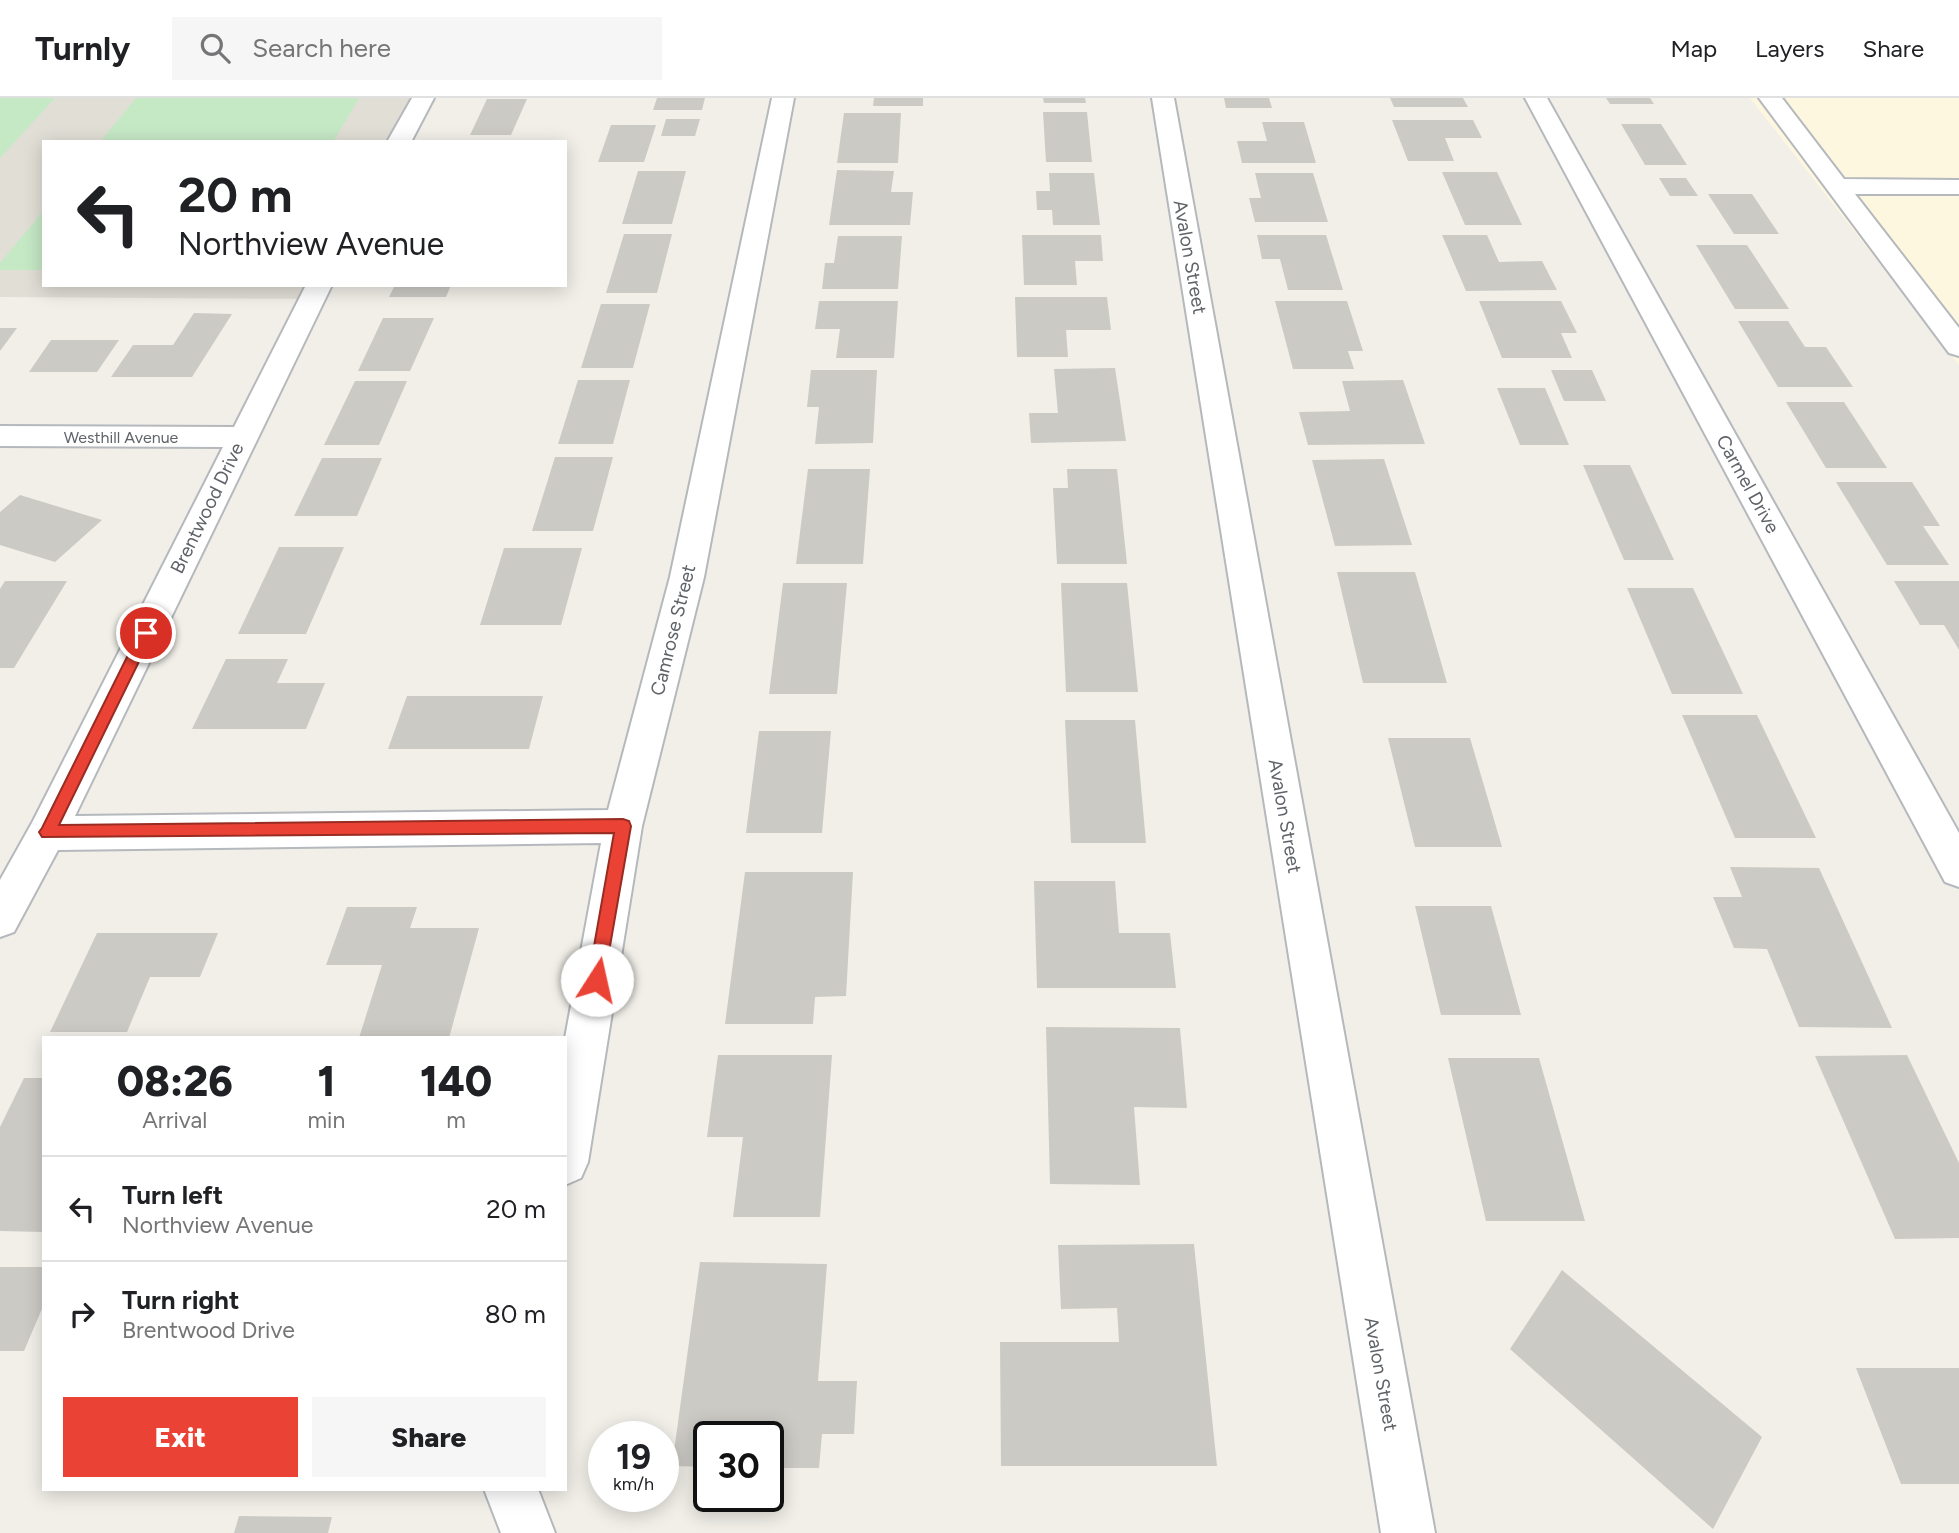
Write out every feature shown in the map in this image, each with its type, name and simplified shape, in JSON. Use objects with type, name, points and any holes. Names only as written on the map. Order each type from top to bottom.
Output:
[{"type":"street","points":[[400,140],[423,98]]},
{"type":"street","name":"Camrose Street","points":[[567,1150],[623,826],[687,577],[783,98]]},
{"type":"street","name":"Avalon Street","points":[[1163,98],[1408,1533]]},
{"type":"street","name":"Carmel Drive","points":[[1536,98],[1959,870]]},
{"type":"street","points":[[1770,98],[1959,347]]},
{"type":"street","points":[[1836,187],[1959,187]]},
{"type":"street","name":"Brentwood Drive","points":[[0,919],[47,832],[318,287]]},
{"type":"street","name":"Westhill Avenue","points":[[0,436],[242,437]]},
{"type":"street","points":[[47,832],[623,826]]},
{"type":"street","points":[[512,1491],[528,1533]]},
{"type":"shaded area","points":[[0,98],[423,98],[400,140],[42,140],[42,287],[318,287],[312,299],[0,297]]},
{"type":"shaded area","points":[[1750,98],[1959,98],[1959,365]]},
{"type":"green space","points":[[0,98],[55,98],[0,158]]},
{"type":"green space","points":[[136,98],[359,98],[334,140],[102,140]]},
{"type":"green space","points":[[42,212],[42,270],[0,270],[0,263]]},
{"type":"building","points":[[657,98],[705,98],[702,110],[653,110]]},
{"type":"building","points":[[874,98],[923,98],[923,106],[873,106]]},
{"type":"building","points":[[1043,98],[1085,98],[1086,103],[1044,103]]},
{"type":"building","points":[[1224,98],[1269,98],[1272,108],[1226,108]]},
{"type":"building","points":[[1390,98],[1463,98],[1468,107],[1394,107]]},
{"type":"building","points":[[1606,98],[1650,98],[1654,104],[1610,104]]},
{"type":"building","points":[[487,99],[527,99],[511,135],[470,135]]},
{"type":"building","points":[[1043,112],[1087,112],[1092,162],[1046,162]]},
{"type":"building","points":[[844,113],[901,113],[898,163],[837,163]]},
{"type":"building","points":[[666,119],[700,119],[695,136],[661,136]]},
{"type":"building","points":[[1392,120],[1473,120],[1482,138],[1445,138],[1454,161],[1408,161]]},
{"type":"building","points":[[1262,122],[1304,122],[1316,163],[1242,163],[1237,141],[1267,141]]},
{"type":"building","points":[[1621,124],[1661,124],[1687,165],[1645,165]]},
{"type":"building","points":[[611,125],[656,125],[644,162],[598,162]]},
{"type":"building","points":[[837,170],[894,171],[891,192],[913,192],[910,225],[829,225]]},
{"type":"building","points":[[638,171],[686,171],[672,224],[622,224]]},
{"type":"building","points":[[1442,172],[1497,172],[1522,225],[1465,225]]},
{"type":"building","points":[[1049,173],[1094,173],[1100,225],[1053,225],[1052,210],[1037,210],[1036,191],[1050,191]]},
{"type":"building","points":[[1255,173],[1313,173],[1328,222],[1255,222],[1249,198],[1261,198]]},
{"type":"building","points":[[1659,178],[1686,178],[1698,196],[1670,196]]},
{"type":"building","points":[[1708,194],[1752,194],[1779,234],[1734,234]]},
{"type":"building","points":[[624,234],[672,234],[657,293],[606,293]]},
{"type":"building","points":[[1022,235],[1101,235],[1103,261],[1075,261],[1077,285],[1024,285]]},
{"type":"building","points":[[1257,235],[1326,235],[1343,290],[1288,290],[1280,259],[1262,259]]},
{"type":"building","points":[[1442,235],[1487,235],[1499,262],[1542,261],[1557,290],[1466,291]]},
{"type":"building","points":[[838,236],[902,236],[898,289],[822,289],[825,263],[834,263]]},
{"type":"building","points":[[1696,245],[1747,245],[1789,309],[1735,309]]},
{"type":"building","points":[[394,287],[450,287],[446,297],[389,297]]},
{"type":"building","points":[[1015,297],[1107,297],[1111,330],[1066,330],[1068,357],[1017,357]]},
{"type":"building","points":[[819,301],[898,301],[894,358],[836,358],[840,329],[815,329]]},
{"type":"building","points":[[1275,301],[1347,301],[1363,351],[1348,351],[1354,369],[1293,369]]},
{"type":"building","points":[[1479,301],[1561,301],[1577,333],[1561,333],[1572,358],[1502,358]]},
{"type":"building","points":[[601,304],[650,304],[633,368],[581,368]]},
{"type":"building","points":[[194,313],[232,314],[192,377],[111,377],[133,345],[173,345]]},
{"type":"building","points":[[383,318],[434,318],[410,371],[358,371]]},
{"type":"building","points":[[1738,321],[1788,321],[1805,347],[1826,347],[1853,387],[1778,387]]},
{"type":"building","points":[[0,328],[17,328],[0,351]]},
{"type":"building","points":[[51,340],[119,340],[97,372],[29,372]]},
{"type":"building","points":[[1115,368],[1126,441],[1031,443],[1029,413],[1058,413],[1054,369]]},
{"type":"building","points":[[811,370],[877,370],[873,443],[815,444],[819,407],[807,407]]},
{"type":"building","points":[[1551,370],[1592,370],[1606,401],[1564,401]]},
{"type":"building","points":[[578,380],[630,380],[613,444],[558,444]]},
{"type":"building","points":[[1403,380],[1425,444],[1308,445],[1299,412],[1350,411],[1342,381]]},
{"type":"building","points":[[355,381],[407,381],[379,445],[324,445]]},
{"type":"building","points":[[1497,388],[1545,388],[1569,445],[1520,445]]},
{"type":"building","points":[[1786,402],[1844,402],[1887,468],[1826,468]]},
{"type":"building","points":[[555,457],[613,457],[593,531],[532,531]]},
{"type":"building","points":[[322,458],[382,458],[357,516],[294,516]]},
{"type":"building","points":[[1384,459],[1412,545],[1335,546],[1312,460]]},
{"type":"building","points":[[1583,465],[1630,465],[1674,560],[1624,560]]},
{"type":"building","points":[[808,469],[870,469],[863,564],[796,564]]},
{"type":"building","points":[[1067,469],[1117,469],[1127,564],[1057,564],[1053,488],[1068,488]]},
{"type":"building","points":[[1836,482],[1912,482],[1940,526],[1923,526],[1949,565],[1887,565]]},
{"type":"building","points":[[20,495],[102,520],[55,562],[0,545],[0,512]]},
{"type":"building","points":[[279,547],[344,547],[306,634],[238,634]]},
{"type":"building","points":[[504,548],[582,548],[561,625],[480,625]]},
{"type":"building","points":[[1337,572],[1415,572],[1447,683],[1363,683]]},
{"type":"building","points":[[5,581],[67,581],[14,668],[0,668],[0,589]]},
{"type":"building","points":[[1894,581],[1959,581],[1959,650],[1944,625],[1920,625]]},
{"type":"building","points":[[783,583],[847,583],[837,694],[769,694]]},
{"type":"building","points":[[1061,583],[1127,583],[1138,692],[1066,692]]},
{"type":"building","points":[[1627,588],[1693,588],[1743,694],[1672,694]]},
{"type":"building","points":[[226,659],[288,659],[277,683],[325,683],[306,729],[192,729]]},
{"type":"building","points":[[407,696],[543,696],[529,749],[388,749]]},
{"type":"building","points":[[1682,715],[1757,715],[1816,838],[1735,838]]},
{"type":"building","points":[[1065,720],[1135,720],[1146,843],[1071,843]]},
{"type":"building","points":[[759,731],[831,731],[822,833],[746,833]]},
{"type":"building","points":[[1388,738],[1470,738],[1502,847],[1415,847]]},
{"type":"building","points":[[1730,867],[1819,868],[1892,1028],[1799,1027],[1767,949],[1734,948],[1713,897],[1742,897]]},
{"type":"building","points":[[745,872],[853,872],[846,996],[815,997],[813,1024],[725,1024]]},
{"type":"building","points":[[1034,881],[1115,881],[1119,933],[1170,933],[1176,988],[1037,988]]},
{"type":"building","points":[[1415,906],[1491,906],[1521,1015],[1441,1015]]},
{"type":"building","points":[[347,907],[417,907],[410,928],[479,928],[450,1036],[360,1036],[382,965],[326,965]]},
{"type":"building","points":[[97,933],[218,933],[200,977],[150,977],[127,1032],[50,1032]]},
{"type":"building","points":[[1046,1027],[1180,1028],[1187,1108],[1134,1107],[1140,1185],[1050,1184]]},
{"type":"building","points":[[718,1055],[832,1055],[820,1217],[733,1217],[743,1137],[707,1137]]},
{"type":"building","points":[[1907,1055],[1959,1163],[1959,1238],[1895,1239],[1815,1056]]},
{"type":"building","points":[[1448,1058],[1539,1058],[1585,1221],[1486,1221]]},
{"type":"building","points":[[24,1078],[42,1078],[42,1232],[0,1231],[0,1127]]},
{"type":"building","points":[[1194,1244],[1217,1466],[1001,1466],[1000,1342],[1119,1342],[1117,1308],[1061,1309],[1058,1245]]},
{"type":"building","points":[[700,1262],[827,1264],[818,1381],[857,1381],[854,1434],[822,1434],[819,1468],[784,1468],[784,1421],[693,1421],[693,1467],[679,1466],[678,1421]]},
{"type":"building","points":[[0,1267],[42,1267],[42,1309],[24,1351],[0,1351]]},
{"type":"building","points":[[1562,1270],[1762,1437],[1713,1529],[1510,1349]]},
{"type":"building","points":[[1856,1368],[1959,1368],[1959,1484],[1901,1484]]},
{"type":"building","points":[[239,1516],[332,1517],[328,1533],[234,1533]]},
{"type":"route","points":[[146,633],[47,832],[623,826],[597,980]]}]
